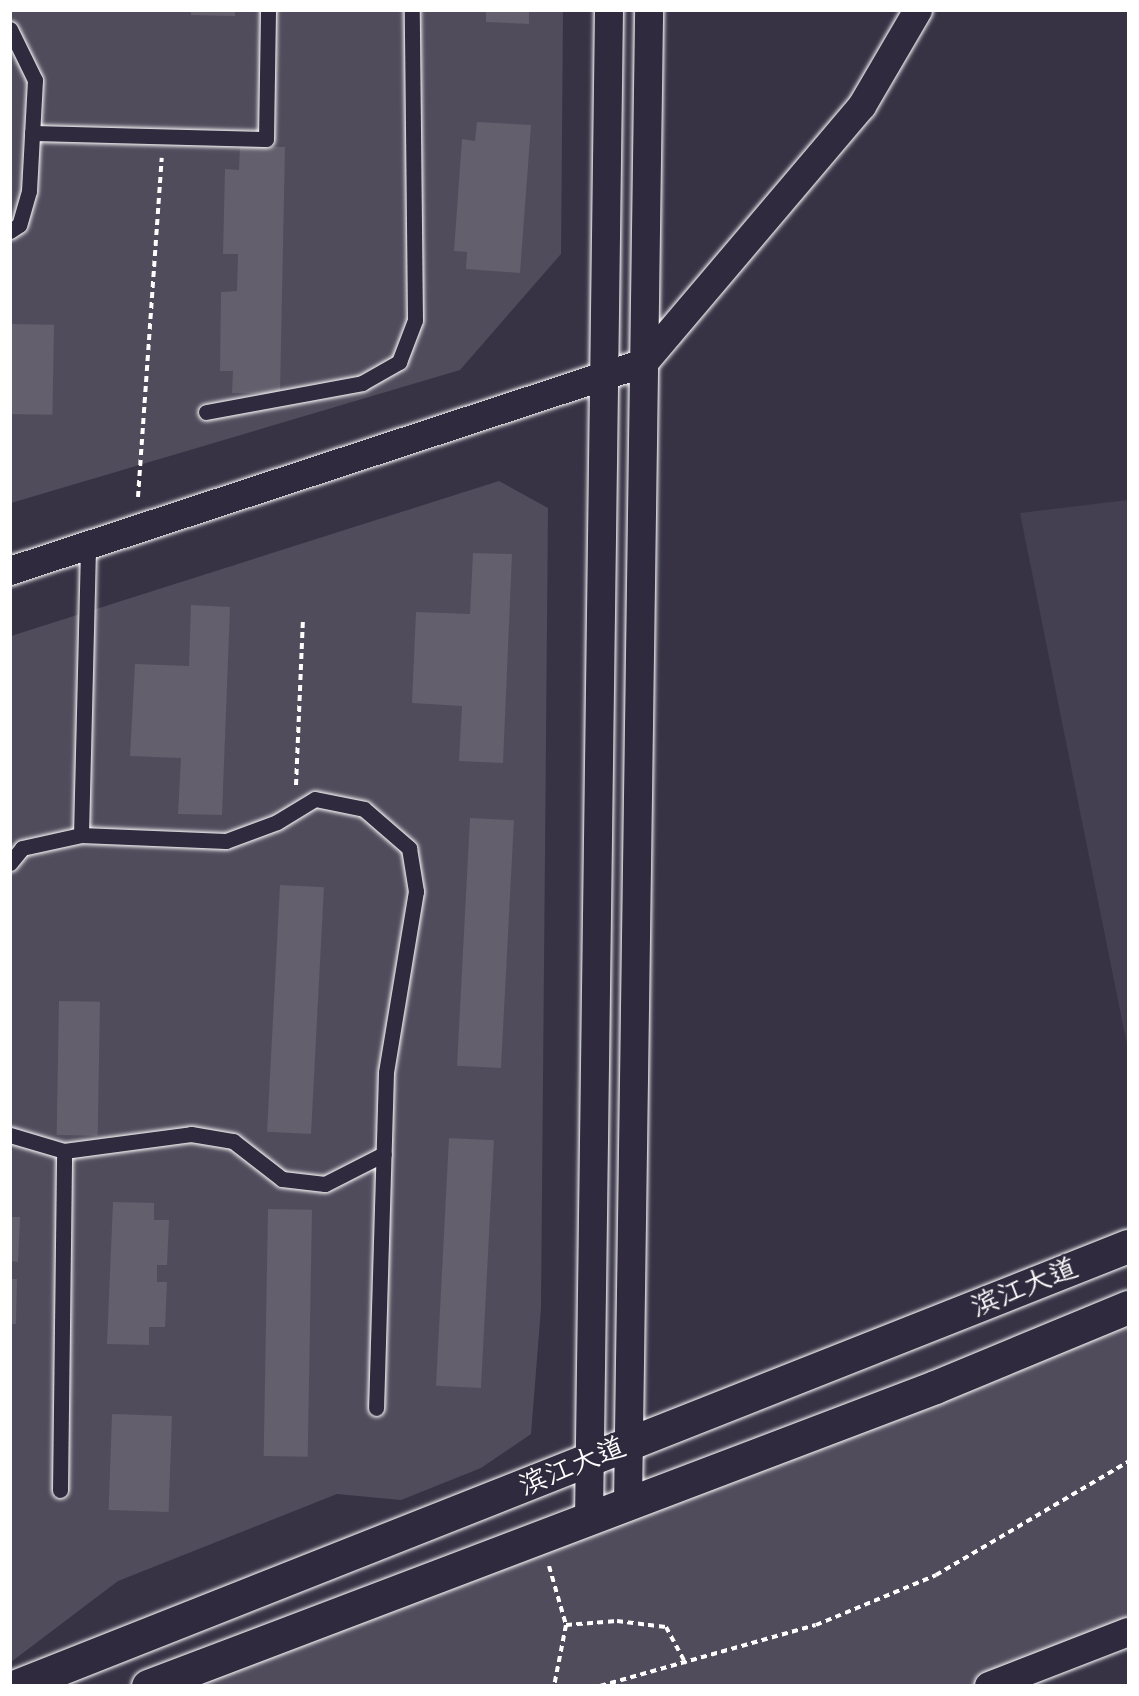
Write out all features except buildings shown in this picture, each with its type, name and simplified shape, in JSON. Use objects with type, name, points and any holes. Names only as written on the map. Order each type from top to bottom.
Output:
[{"type":"main road","name":"滨江大道","points":[[16,1686],[1128,1246]]},
{"type":"main road","name":"滨江大道","points":[[148,1686],[628,1504],[1128,1307]]},
{"type":"street","points":[[589,1518],[609,10]]},
{"type":"street","points":[[628,1504],[649,10]]},
{"type":"street","points":[[10,571],[604,380],[644,363],[862,106],[918,10]]},
{"type":"street","points":[[989,1686],[1128,1632]]},
{"type":"lane","points":[[32,133],[266,139],[268,10]]},
{"type":"lane","points":[[206,412],[362,383],[399,362],[414,320],[412,10]]},
{"type":"lane","points":[[10,29],[35,80],[29,191],[19,225],[10,231]]},
{"type":"lane","points":[[81,835],[88,546]]},
{"type":"lane","points":[[10,863],[22,848],[81,835],[225,841],[295,812],[315,799],[364,809],[409,848],[416,891],[386,1073],[376,1408]]},
{"type":"lane","points":[[10,1135],[64,1152],[191,1134],[233,1141],[282,1179],[325,1184],[384,1154]]},
{"type":"lane","points":[[60,1490],[64,1152]]},
{"type":"path","points":[[136,531],[163,136]]},
{"type":"path","points":[[295,812],[303,618]]},
{"type":"path","points":[[600,1686],[686,1664],[816,1625],[936,1575],[1128,1462]]},
{"type":"path","points":[[541,1536],[566,1625],[554,1686]]},
{"type":"path","points":[[566,1625],[617,1621],[666,1628],[686,1664]]},
{"type":"shaded area","points":[[11,11],[563,11],[561,254],[460,370],[11,503]]},
{"type":"shaded area","points":[[499,481],[548,508],[541,1308],[531,1434],[481,1468],[401,1500],[337,1494],[118,1581],[11,1662],[11,636]]},
{"type":"shaded area","points":[[1128,500],[1128,1050],[1020,513]]},
{"type":"shaded area","points":[[1128,1307],[1128,1632],[989,1685],[148,1686]]}]
